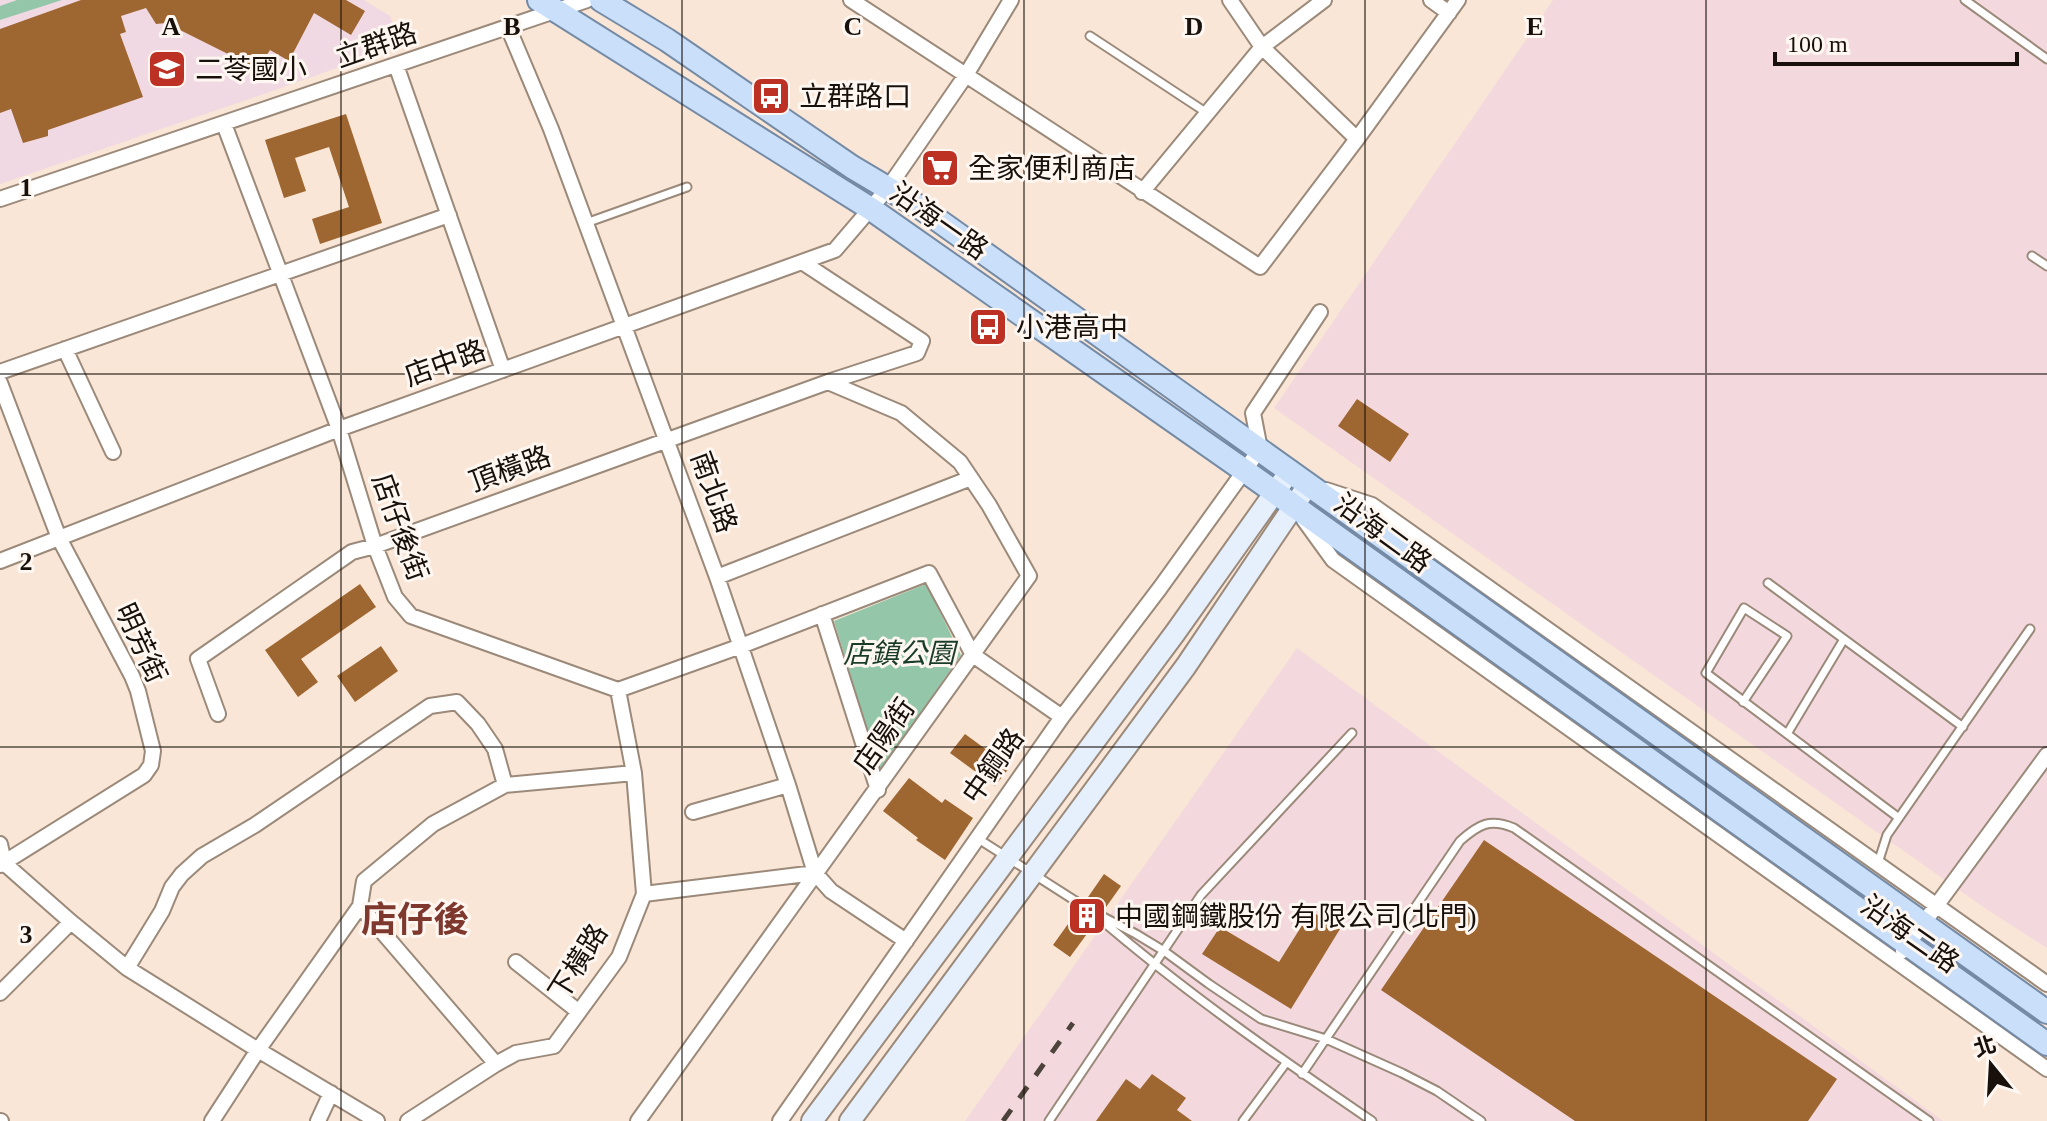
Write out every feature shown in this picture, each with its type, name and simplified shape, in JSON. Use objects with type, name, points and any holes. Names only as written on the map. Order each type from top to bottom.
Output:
[{"type":"main road","name":"沿海一路","points":[[601,0],[667,40],[852,167],[921,208],[1308,485]]},
{"type":"main road","name":"沿海一路","points":[[548,6],[871,209],[1294,507]]},
{"type":"main road","name":"沿海二路","points":[[1308,485],[2047,1012]]},
{"type":"main road","name":"沿海二路","points":[[1294,507],[1901,953],[2047,1044]]},
{"type":"street","name":"立群路","points":[[0,199],[508,27],[548,6],[587,0]]},
{"type":"street","points":[[851,0],[1260,267],[1458,0]]},
{"type":"street","name":"店中路","points":[[0,561],[339,429],[835,250],[888,188],[966,75],[1011,0]]},
{"type":"street","points":[[1230,0],[1262,47],[1357,139]]},
{"type":"street","points":[[1142,192],[1262,47],[1324,0]]},
{"type":"street","points":[[1431,0],[1449,13]]},
{"type":"street","name":"南北路","points":[[508,27],[551,129],[717,577],[815,873]]},
{"type":"street","points":[[396,65],[503,370]]},
{"type":"street","name":"店仔後街","points":[[224,124],[339,429],[375,546],[395,597],[411,616],[618,690]]},
{"type":"street","points":[[0,372],[449,215]]},
{"type":"street","name":"頂橫路","points":[[218,714],[198,659],[352,552],[917,353],[922,341],[802,262]]},
{"type":"street","points":[[1260,449],[1253,413],[1320,312]]},
{"type":"street","points":[[65,349],[113,452]]},
{"type":"street","name":"店陽街","points":[[638,1121],[1029,576],[989,505],[960,462],[901,413],[828,382]]},
{"type":"street","name":"明芳街","points":[[0,383],[59,538],[132,676],[153,751],[151,765],[144,775],[2,864]]},
{"type":"street","name":"中鋼路","points":[[780,1121],[1062,717],[1260,449]]},
{"type":"street","points":[[812,1121],[1175,633],[1290,471]]},
{"type":"street","points":[[717,577],[971,478]]},
{"type":"street","points":[[850,1121],[1186,666],[1308,485]]},
{"type":"street","name":"沿海二路","points":[[1308,485],[1372,505],[2047,984]]},
{"type":"street","points":[[618,690],[929,573],[973,655],[1062,717]]},
{"type":"street","points":[[822,614],[878,790]]},
{"type":"street","name":"下橫路","points":[[408,1121],[516,1053],[554,1046],[619,957],[644,894],[634,773],[618,690]]},
{"type":"street","points":[[127,968],[162,911],[172,887],[202,856],[255,825],[430,706],[457,702],[478,724],[495,749],[505,785]]},
{"type":"street","points":[[1901,953],[2047,755]]},
{"type":"street","points":[[212,1121],[360,906],[364,881],[433,824],[505,785],[634,773]]},
{"type":"street","points":[[693,812],[788,785]]},
{"type":"street","points":[[0,844],[2,864],[127,968],[377,1121]]},
{"type":"street","points":[[644,894],[815,873],[831,891],[906,941]]},
{"type":"street","points":[[360,906],[496,1064]]},
{"type":"street","points":[[0,993],[71,922]]},
{"type":"street","name":"沿海二路","points":[[1901,953],[2047,1069]]},
{"type":"street","points":[[516,962],[579,1012]]},
{"type":"street","points":[[318,1121],[331,1093]]},
{"type":"lane","points":[[1965,0],[2047,59]]},
{"type":"lane","points":[[1090,36],[1207,113]]},
{"type":"lane","points":[[586,223],[687,187]]},
{"type":"lane","points":[[2032,256],[2047,266]]},
{"type":"lane","points":[[1768,583],[1963,727]]},
{"type":"lane","points":[[1743,702],[1787,636],[1744,608],[1706,673],[1743,702],[1899,818]]},
{"type":"lane","points":[[1878,863],[1887,835],[2030,629]]},
{"type":"lane","points":[[1787,734],[1844,639]]},
{"type":"lane","points":[[1049,1121],[1201,895],[1352,733]]},
{"type":"lane","points":[[1302,1074],[1460,841],[1472,830],[1487,823],[1500,823],[1514,828],[1929,1121]]},
{"type":"lane","points":[[977,838],[1088,909],[1164,951],[1261,1019],[1326,1039],[1402,1073],[1437,1091],[1481,1121]]},
{"type":"lane","points":[[1088,909],[1155,966],[1286,1063],[1372,1121]]},
{"type":"lane","points":[[1243,1121],[1286,1063]]},
{"type":"shaded area","name":"二苓國小","points":[[0,0],[364,0],[390,16],[401,45],[0,184]]},
{"type":"shaded area","points":[[1553,0],[2047,0],[2047,948],[1989,911],[1274,408]]},
{"type":"shaded area","points":[[1297,648],[1943,1121],[965,1121]]},
{"type":"green space","points":[[17,0],[62,0],[0,20],[0,6]]},
{"type":"green space","name":"店鎮公園","points":[[926,584],[961,655],[880,771],[834,621]]},
{"type":"building","points":[[81,0],[346,0],[365,11],[351,35],[314,13],[289,61],[270,50],[258,69],[166,23],[156,24],[146,8],[121,16],[126,32],[120,34],[143,97],[48,130],[48,136],[23,143],[11,109],[0,113],[0,29]]},
{"type":"building","points":[[346,114],[382,223],[320,244],[312,219],[349,207],[329,147],[295,158],[306,191],[284,198],[265,140]]},
{"type":"building","points":[[1357,399],[1409,434],[1390,462],[1338,426]]},
{"type":"building","points":[[360,584],[376,607],[301,659],[318,682],[298,697],[265,650]]},
{"type":"building","points":[[381,646],[398,671],[355,702],[337,676]]},
{"type":"building","points":[[965,734],[1010,767],[995,786],[950,753]]},
{"type":"building","points":[[909,778],[942,803],[945,799],[973,818],[945,860],[883,811]]},
{"type":"building","points":[[1484,840],[1837,1079],[1808,1121],[1575,1121],[1381,990]]},
{"type":"building","points":[[1104,874],[1121,886],[1104,910],[1086,900]]},
{"type":"building","points":[[1078,910],[1095,923],[1070,957],[1053,945]]},
{"type":"building","points":[[1311,911],[1340,929],[1291,1009],[1202,954],[1220,927],[1279,962]]},
{"type":"building","points":[[1152,1074],[1186,1098],[1177,1110],[1192,1121],[1096,1121],[1126,1079],[1140,1089]]},
{"type":"railway","points":[[1003,1121],[1073,1023]]},
{"type":"place","name":"二苓國小","points":[[167,69]]},
{"type":"place","name":"立群路口","points":[[771,96]]},
{"type":"place","name":"全家便利商店","points":[[940,168]]},
{"type":"place","name":"小港高中","points":[[988,327]]},
{"type":"place","name":"中國鋼鐵股份 有限公司(北門)","points":[[1087,916]]},
{"type":"district","name":"店仔後","points":[[415,920]]}]
